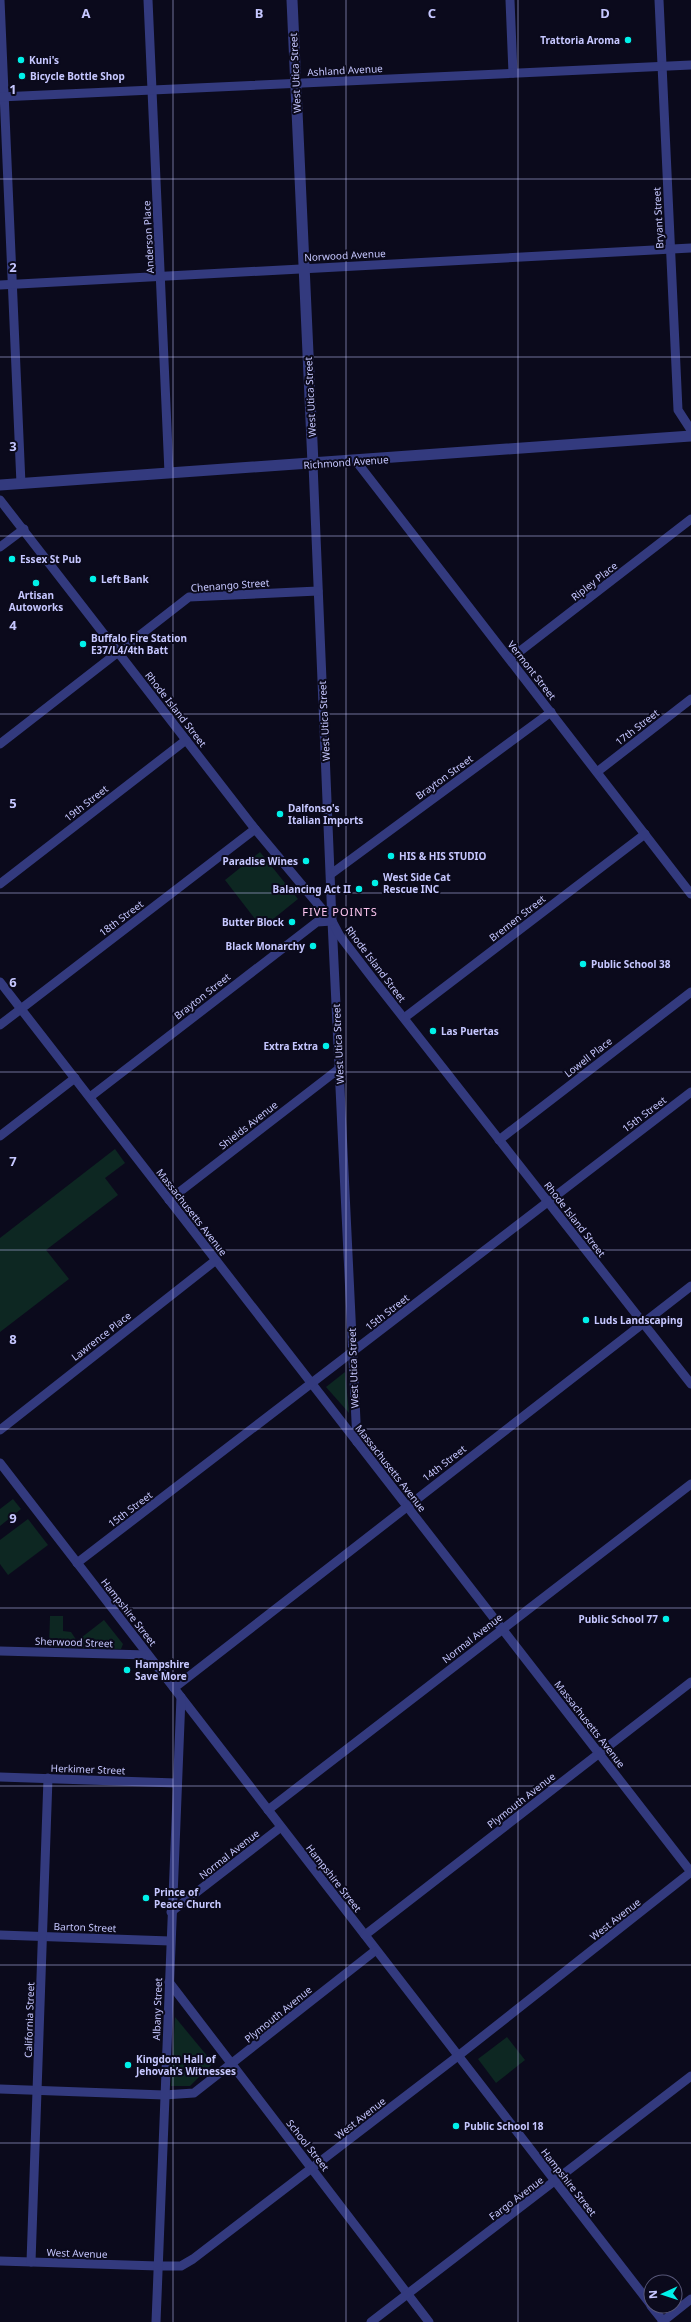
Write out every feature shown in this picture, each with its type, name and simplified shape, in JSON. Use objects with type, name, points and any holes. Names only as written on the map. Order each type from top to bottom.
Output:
[{"type":"street","points":[[0,0],[2,97],[13,284],[21,484]]},
{"type":"street","name":"Anderson Place","points":[[148,0],[169,474]]},
{"type":"street","name":"West Utica Street","points":[[292,0],[332,921],[357,1442]]},
{"type":"street","points":[[510,0],[513,73]]},
{"type":"street","name":"Bryant Street","points":[[659,0],[678,410],[691,430]]},
{"type":"street","name":"Ashland Avenue","points":[[2,97],[691,65]]},
{"type":"street","name":"Norwood Avenue","points":[[0,285],[691,248]]},
{"type":"street","name":"Richmond Avenue","points":[[0,485],[356,461],[691,436]]},
{"type":"street","name":"Vermont Street","points":[[356,461],[691,894]]},
{"type":"street","name":"Rhode Island Street","points":[[0,500],[24,529],[255,830],[332,921],[340,936],[691,1384]]},
{"type":"street","name":"Ripley Place","points":[[510,660],[691,520]]},
{"type":"street","points":[[0,548],[24,529]]},
{"type":"street","name":"Chenango Street","points":[[0,744],[189,597],[318,591]]},
{"type":"street","name":"17th Street","points":[[597,772],[691,699]]},
{"type":"street","name":"Brayton Street","points":[[331,874],[551,712]]},
{"type":"street","name":"19th Street","points":[[0,884],[186,740]]},
{"type":"street","name":"18th Street","points":[[0,1025],[255,830]]},
{"type":"street","name":"Bremen Street","points":[[404,1018],[645,834]]},
{"type":"street","name":"Brayton Street","points":[[90,1097],[317,922],[332,921]]},
{"type":"street","name":"Massachusetts Avenue","points":[[0,982],[691,1872]]},
{"type":"street","name":"Lowell Place","points":[[499,1140],[691,992]]},
{"type":"street","name":"Shields Avenue","points":[[170,1200],[340,1068]]},
{"type":"street","points":[[0,1136],[75,1078]]},
{"type":"street","name":"15th Street","points":[[77,1563],[691,1092]]},
{"type":"street","name":"Lawrence Place","points":[[0,1430],[216,1260]]},
{"type":"street","name":"14th Street","points":[[174,1688],[691,1286]]},
{"type":"street","name":"Hampshire Street","points":[[0,1463],[643,2296]]},
{"type":"street","name":"Normal Avenue","points":[[268,1810],[691,1484]]},
{"type":"street","name":"Sherwood Street","points":[[0,1651],[148,1655]]},
{"type":"street","name":"Plymouth Avenue","points":[[365,1935],[691,1682]]},
{"type":"street","name":"Albany Street","points":[[156,2322],[176,1782],[181,1697]]},
{"type":"street","name":"Herkimer Street","points":[[0,1777],[176,1782]]},
{"type":"street","name":"California Street","points":[[31,2262],[48,1778]]},
{"type":"street","name":"Normal Avenue","points":[[171,1912],[281,1827]]},
{"type":"street","name":"West Avenue","points":[[0,2262],[181,2266],[193,2259],[312,2169],[691,1872]]},
{"type":"street","name":"Barton Street","points":[[0,1935],[170,1941]]},
{"type":"street","name":"Plymouth Avenue","points":[[0,2089],[164,2095],[194,2093],[232,2065],[376,1950]]},
{"type":"street","name":"School Street","points":[[168,1982],[429,2322]]},
{"type":"street","name":"Fargo Avenue","points":[[371,2322],[691,2076]]},
{"type":"street","points":[[663,2322],[691,2299]]},
{"type":"green space","points":[[260,852],[298,899],[262,928],[225,880]]},
{"type":"green space","points":[[115,1149],[125,1163],[105,1178],[118,1195],[46,1250],[69,1279],[0,1332],[0,1238]]},
{"type":"green space","points":[[345,1372],[349,1413],[326,1387]]},
{"type":"green space","points":[[13,1499],[21,1509],[0,1526],[0,1509]]},
{"type":"green space","points":[[28,1519],[48,1545],[8,1575],[0,1564],[0,1540]]},
{"type":"green space","points":[[50,1616],[63,1616],[63,1631],[71,1632],[77,1641],[104,1620],[123,1644],[121,1649],[49,1647]]},
{"type":"green space","points":[[175,2017],[213,2063],[190,2086],[171,2086]]},
{"type":"green space","points":[[507,2037],[525,2060],[496,2083],[478,2059]]},
{"type":"place","name":"Trattoria Aroma","points":[[628,40]]},
{"type":"place","name":"Kuni's","points":[[21,60]]},
{"type":"place","name":"Bicycle Bottle Shop","points":[[22,76]]},
{"type":"place","name":"Essex St Pub","points":[[12,559]]},
{"type":"place","name":"Left Bank","points":[[93,579]]},
{"type":"place","name":"Artisan Autoworks","points":[[36,583]]},
{"type":"place","name":"Buffalo Fire Station E37/L4/4th Batt","points":[[83,644]]},
{"type":"place","name":"Dalfonso's Italian Imports","points":[[280,814]]},
{"type":"place","name":"HIS & HIS STUDIO","points":[[391,856]]},
{"type":"place","name":"Paradise Wines","points":[[306,861]]},
{"type":"place","name":"West Side Cat Rescue INC","points":[[375,883]]},
{"type":"place","name":"Balancing Act II","points":[[359,889]]},
{"type":"place","name":"Butter Block","points":[[292,922]]},
{"type":"place","name":"Black Monarchy","points":[[313,946]]},
{"type":"place","name":"Public School 38","points":[[583,964]]},
{"type":"place","name":"Las Puertas","points":[[433,1031]]},
{"type":"place","name":"Extra Extra","points":[[326,1046]]},
{"type":"place","name":"Luds Landscaping","points":[[586,1320]]},
{"type":"place","name":"Public School 77","points":[[666,1619]]},
{"type":"place","name":"Hampshire Save More","points":[[127,1670]]},
{"type":"place","name":"Prince of Peace Church","points":[[146,1898]]},
{"type":"place","name":"Kingdom Hall of Jehovah’s Witnesses","points":[[128,2065]]},
{"type":"place","name":"Public School 18","points":[[456,2126]]},
{"type":"district","name":"FIVE POINTS","points":[[340,912]]}]
